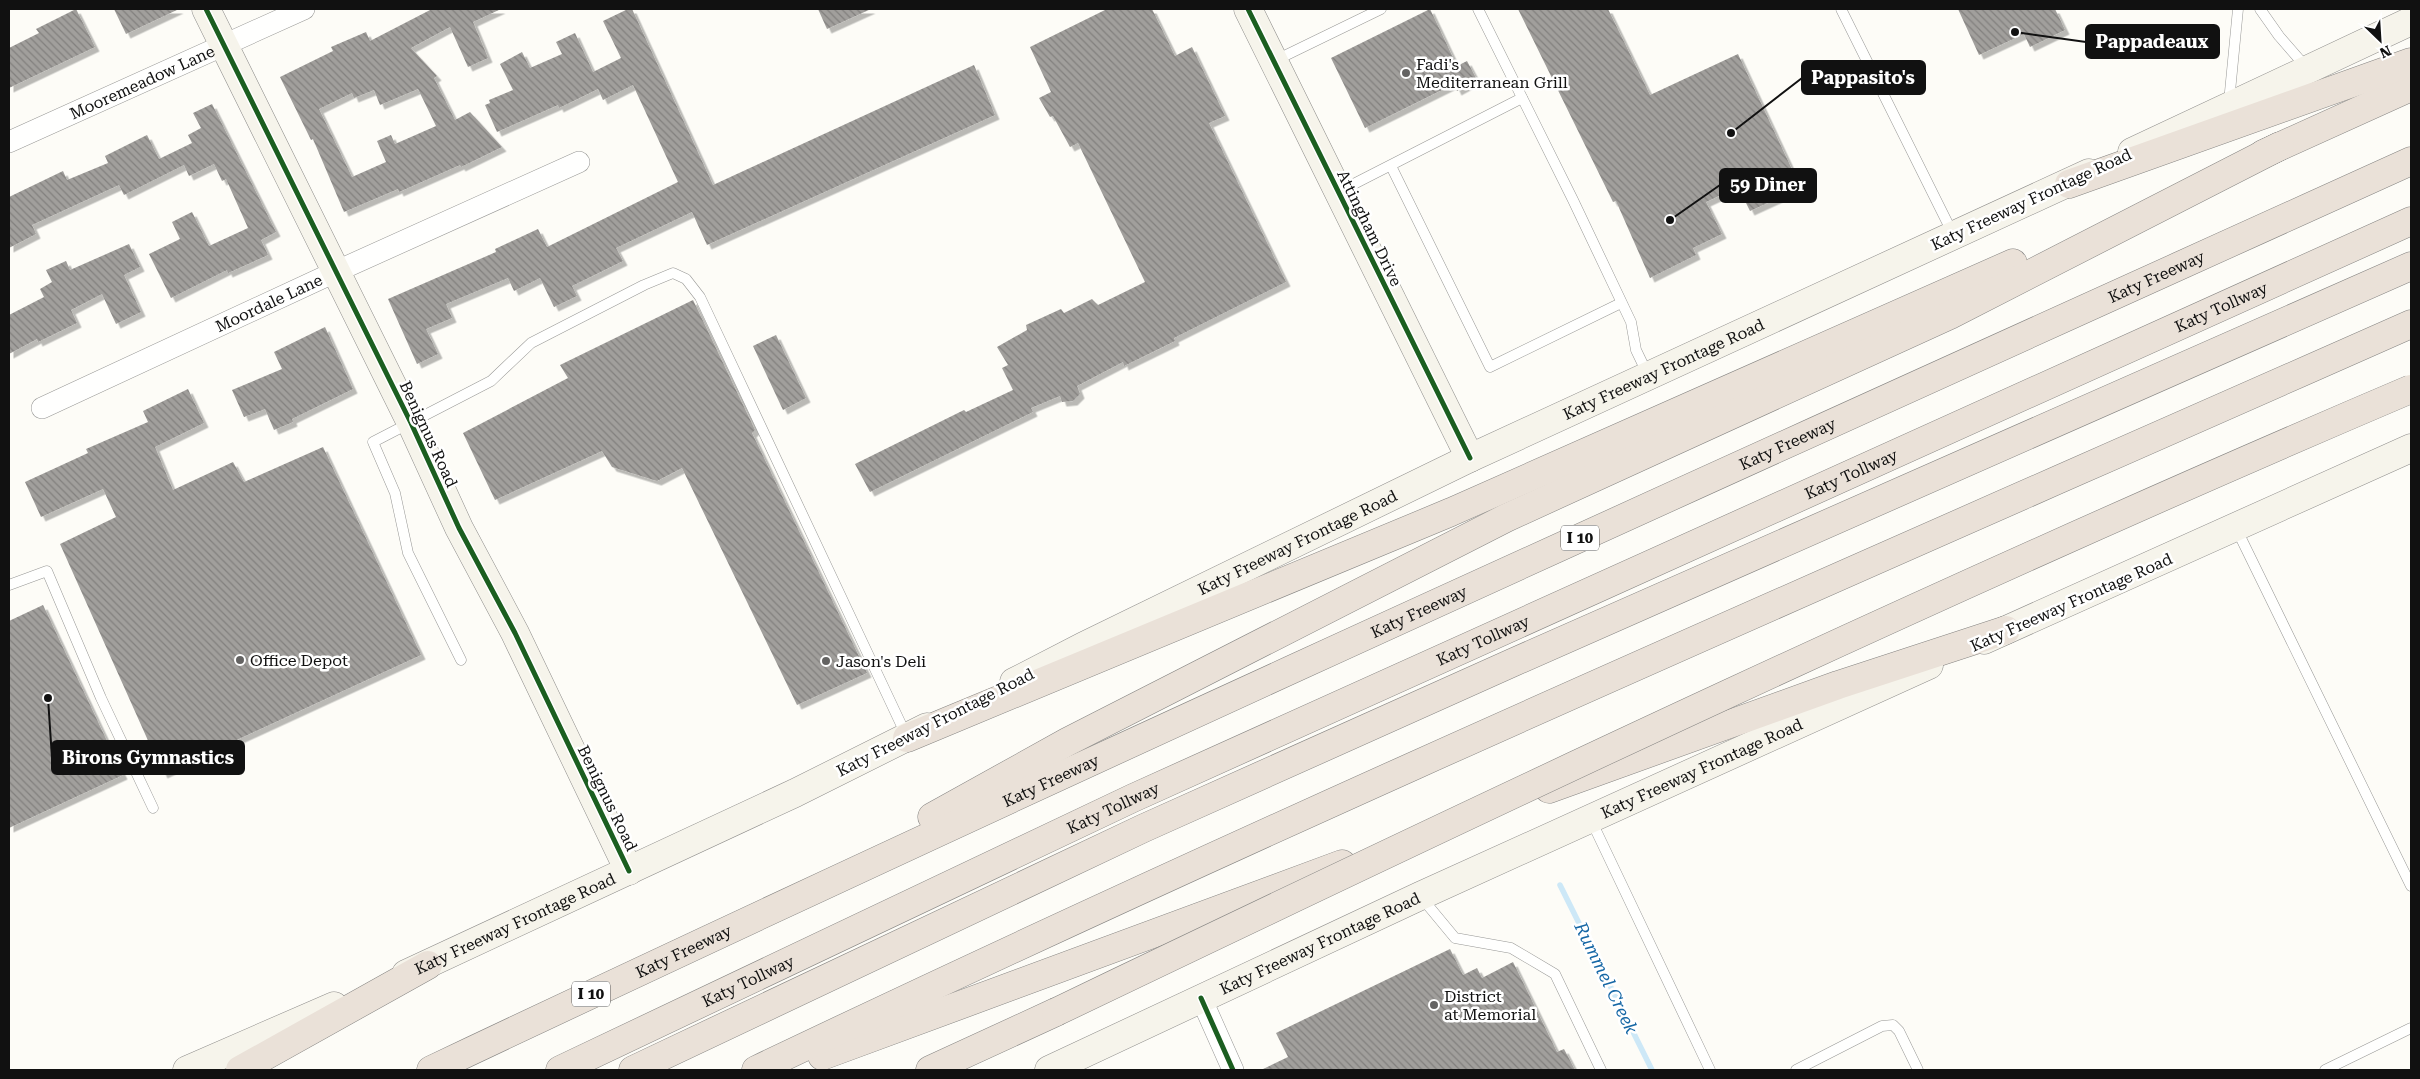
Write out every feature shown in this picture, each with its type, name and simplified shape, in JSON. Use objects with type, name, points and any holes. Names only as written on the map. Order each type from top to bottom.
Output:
[{"type":"highway","points":[[2069,184],[2411,62]]},
{"type":"highway","points":[[907,738],[1451,512],[2018,270],[2280,146],[2411,87]]},
{"type":"highway","name":"Katy Freeway","points":[[431,1070],[751,918],[1476,585],[2411,161]]},
{"type":"highway","name":"Katy Tollway","points":[[560,1070],[1133,798],[2411,221]]},
{"type":"highway","name":"Katy Tollway","points":[[633,1070],[1144,828],[2411,266]]},
{"type":"highway","points":[[751,918],[1067,742],[1506,518],[1941,319],[2018,270]]},
{"type":"highway","points":[[756,1070],[1158,881],[1354,792],[2411,324]]},
{"type":"highway","points":[[930,1070],[1048,1016],[1754,680],[1999,568],[2411,389]]},
{"type":"highway","points":[[783,1070],[1660,748],[2006,630]]},
{"type":"highway","points":[[240,1070],[428,965]]},
{"type":"highway","points":[[940,1070],[1048,1016]]},
{"type":"main road","name":"Benignus Road","points":[[206,9],[411,423],[459,528],[515,633],[629,871]]},
{"type":"main road","name":"Attingham Drive","points":[[1248,9],[1470,458]]},
{"type":"main road","name":"Katy Freeway Frontage Road","points":[[187,1070],[428,965],[629,871],[907,738],[1084,646],[1470,458],[2069,184],[2229,105],[2411,21]]},
{"type":"main road","name":"Katy Freeway Frontage Road","points":[[1049,1070],[1420,896],[2411,448]]},
{"type":"street","name":"Mooremeadow Lane","points":[[9,142],[304,9]]},
{"type":"street","name":"Moordale Lane","points":[[42,408],[335,272],[579,162]]},
{"type":"street","points":[[1201,998],[1233,1070]]},
{"type":"lane","points":[[1274,61],[1381,9]]},
{"type":"lane","points":[[1478,9],[1631,322],[1636,350],[1648,376]]},
{"type":"lane","points":[[1842,9],[1954,236]]},
{"type":"lane","points":[[2229,105],[2238,9]]},
{"type":"lane","points":[[2260,9],[2279,36],[2307,68]]},
{"type":"lane","points":[[2408,9],[2411,16]]},
{"type":"lane","points":[[1339,192],[1522,98]]},
{"type":"lane","points":[[1391,166],[1490,367],[1621,303]]},
{"type":"lane","points":[[461,660],[408,553],[395,493],[373,442],[491,382],[531,343],[644,285],[673,273],[686,278],[700,297],[907,738]]},
{"type":"lane","points":[[2236,528],[2411,886]]},
{"type":"lane","points":[[9,585],[47,571],[101,698],[153,808]]},
{"type":"lane","points":[[1590,820],[1710,1070]]},
{"type":"lane","points":[[1420,896],[1455,938],[1511,948],[1555,974],[1601,1070]]},
{"type":"lane","points":[[1796,1070],[1882,1026],[1893,1024],[1899,1031],[1918,1070]]},
{"type":"lane","points":[[2325,1070],[2411,1028]]},
{"type":"building","points":[[76,9],[95,47],[9,88],[9,48],[39,33],[36,29]]},
{"type":"building","points":[[114,9],[179,9],[126,34]]},
{"type":"building","points":[[432,9],[501,9],[473,22],[488,58],[468,67],[450,27],[411,48],[437,76],[434,78],[455,120],[470,112],[502,147],[461,167],[460,165],[399,192],[398,189],[344,212],[313,139],[311,140],[280,77],[333,51],[331,47],[366,32],[370,41]],"holes":[[[418,89],[436,126],[395,144],[391,135],[377,141],[386,162],[352,177],[319,109],[352,93],[354,98],[374,90],[380,105]]]},
{"type":"building","points":[[628,9],[632,9],[713,185],[974,65],[995,115],[707,245],[692,212],[616,248],[623,261],[572,286],[577,296],[554,307],[540,278],[514,291],[508,278],[446,304],[452,318],[426,329],[438,354],[417,364],[388,299],[496,252],[495,249],[538,229],[547,247],[678,182],[633,85],[603,100],[598,89],[559,108],[558,105],[497,132],[485,105],[490,103],[489,100],[513,90],[500,64],[522,52],[530,68],[562,54],[556,42],[575,33],[593,72],[621,58],[603,21]]},
{"type":"building","points":[[818,9],[871,9],[827,29]]},
{"type":"building","points":[[1107,9],[1152,9],[1175,56],[1192,47],[1225,116],[1209,123],[1286,282],[1174,338],[1175,341],[1124,366],[1123,362],[1077,386],[1080,394],[1073,401],[1062,402],[1060,396],[1031,408],[1033,412],[870,492],[855,464],[964,410],[966,412],[1013,390],[1002,368],[1008,365],[997,347],[1027,330],[1026,325],[1061,309],[1064,313],[1092,299],[1098,305],[1145,282],[1078,143],[1070,147],[1053,116],[1050,117],[1039,98],[1051,92],[1030,47]]},
{"type":"building","name":"Fadi's Mediterranean Grill","points":[[1430,9],[1457,66],[1467,61],[1477,80],[1457,91],[1454,84],[1365,128],[1331,58]]},
{"type":"building","points":[[1518,9],[1608,9],[1650,95],[1738,54],[1796,178],[1798,189],[1750,211],[1738,187],[1706,202],[1722,234],[1693,248],[1696,255],[1650,278],[1616,201],[1613,202]]},
{"type":"building","points":[[1958,9],[2055,9],[2065,30],[2030,47],[2024,34],[1979,55]]},
{"type":"building","points":[[212,104],[276,232],[261,240],[268,255],[228,273],[227,270],[171,298],[149,254],[180,239],[172,222],[192,212],[209,246],[248,228],[226,179],[222,181],[214,164],[189,176],[184,165],[124,195],[119,185],[32,225],[36,234],[9,248],[9,197],[63,171],[67,180],[108,163],[105,156],[147,135],[159,159],[192,143],[188,135],[201,128],[193,113]]},
{"type":"building","points":[[129,244],[140,267],[124,275],[141,312],[116,324],[102,294],[71,310],[77,323],[38,342],[37,339],[9,354],[9,315],[44,297],[40,289],[52,282],[46,270],[66,261],[70,270]]},
{"type":"building","points":[[693,300],[755,430],[752,433],[867,673],[797,705],[682,468],[657,481],[612,467],[602,451],[495,500],[463,433],[568,378],[560,365]]},
{"type":"building","points":[[325,327],[353,389],[292,419],[293,422],[274,430],[265,409],[244,417],[232,390],[282,369],[274,352]]},
{"type":"building","points":[[776,335],[806,398],[783,410],[753,346]]},
{"type":"building","points":[[188,389],[204,423],[155,447],[173,490],[233,462],[244,482],[323,447],[421,655],[163,774],[60,544],[116,517],[103,489],[41,517],[25,482],[88,453],[86,449],[148,422],[143,411]]},
{"type":"building","points":[[43,605],[123,775],[9,828],[9,621]]},
{"type":"building","name":"District at Memorial","points":[[1450,949],[1463,975],[1477,968],[1482,978],[1513,962],[1557,1052],[1564,1049],[1575,1070],[1261,1070],[1288,1057],[1276,1033]]},
{"type":"waterway","name":"Rummel Creek","points":[[1560,885],[1652,1070]]},
{"type":"cycle path","points":[[206,9],[411,423],[459,528],[515,633],[629,871]]},
{"type":"cycle path","points":[[1248,9],[1470,458]]},
{"type":"cycle path","points":[[1201,998],[1233,1070]]},
{"type":"place","name":"Pappadeaux","points":[[2015,32]]},
{"type":"place","name":"Fadi's Mediterranean Grill","points":[[1406,73]]},
{"type":"place","name":"Pappasito's","points":[[1731,133]]},
{"type":"place","name":"59 Diner","points":[[1670,220]]},
{"type":"place","name":"Office Depot","points":[[240,660]]},
{"type":"place","name":"Jason's Deli","points":[[826,661]]},
{"type":"place","name":"Birons Gymnastics","points":[[48,698]]},
{"type":"place","name":"District at Memorial","points":[[1434,1005]]}]
